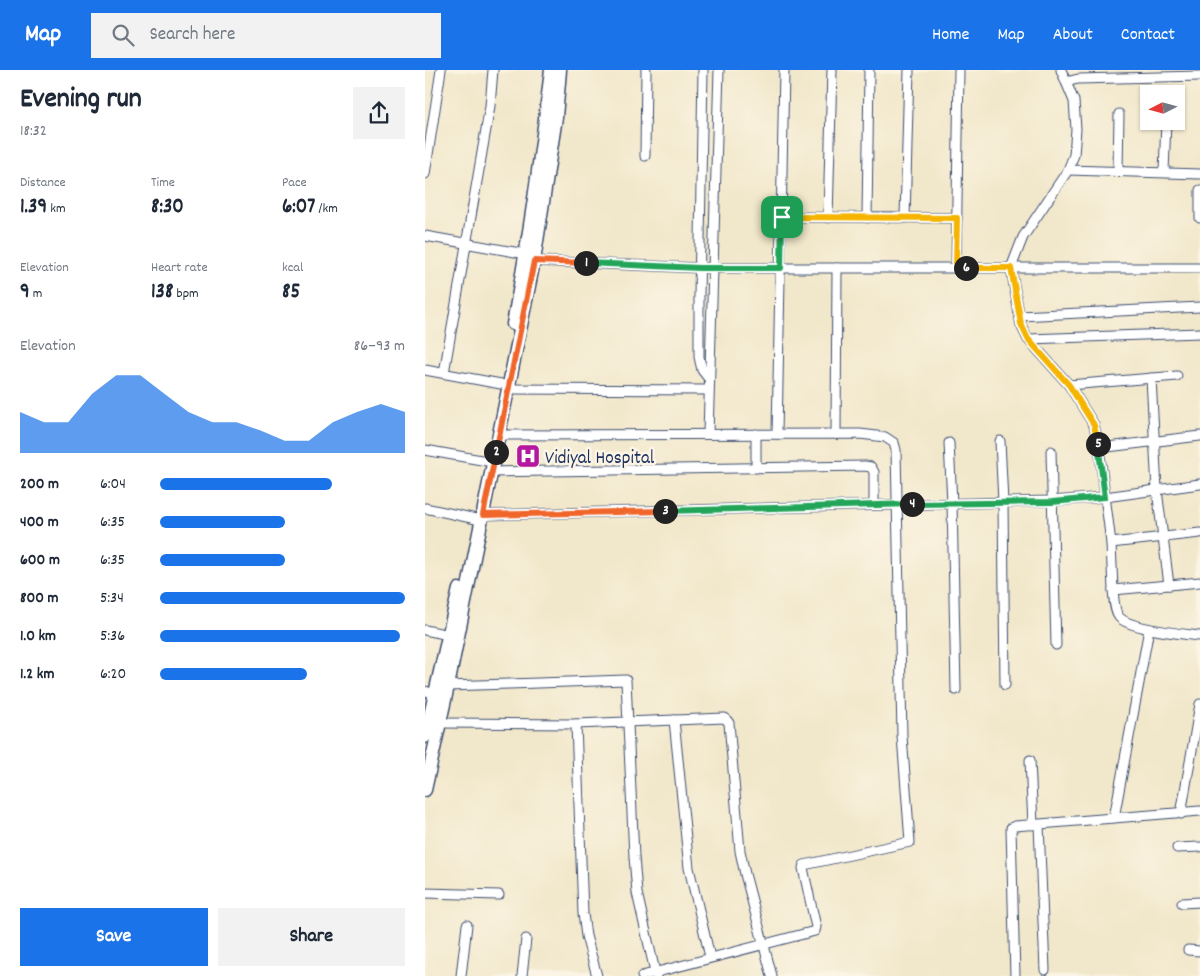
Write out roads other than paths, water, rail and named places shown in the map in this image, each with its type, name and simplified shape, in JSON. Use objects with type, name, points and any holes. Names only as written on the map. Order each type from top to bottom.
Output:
[{"type":"main road","points":[[530,257],[551,70]]},
{"type":"main road","points":[[425,790],[448,686],[530,257],[556,117],[560,70]]},
{"type":"main road","points":[[489,467],[499,435],[505,386]]},
{"type":"main road","points":[[425,737],[431,692],[449,635],[479,517]]},
{"type":"street","points":[[425,174],[441,70]]},
{"type":"street","points":[[444,373],[490,106],[493,70]]},
{"type":"street","points":[[645,156],[646,70]]},
{"type":"street","points":[[703,70],[699,357],[702,370],[709,379]]},
{"type":"street","points":[[707,434],[719,70]]},
{"type":"street","points":[[777,434],[785,70]]},
{"type":"street","points":[[829,218],[832,70]]},
{"type":"street","points":[[867,218],[869,70]]},
{"type":"street","points":[[905,218],[909,70]]},
{"type":"street","points":[[956,268],[959,70]]},
{"type":"street","points":[[1061,70],[1074,101],[1076,129],[1074,155],[1068,170],[1023,237],[1011,268],[1021,324],[1028,339],[1069,385],[1094,425],[1099,448],[1111,542],[1113,590],[1119,618],[1149,629],[1200,636]]},
{"type":"street","points":[[1066,82],[1078,79],[1200,76]]},
{"type":"street","points":[[1118,170],[1119,114]]},
{"type":"street","points":[[1164,172],[1166,130]]},
{"type":"street","points":[[1068,170],[1118,170],[1200,174]]},
{"type":"street","points":[[1200,190],[1200,218]]},
{"type":"street","points":[[782,217],[957,218]]},
{"type":"street","points":[[425,236],[530,257],[700,268],[1200,268]]},
{"type":"street","points":[[836,434],[837,268]]},
{"type":"street","points":[[1020,316],[1200,307]]},
{"type":"street","points":[[1028,339],[1200,333]]},
{"type":"street","points":[[425,370],[505,386],[709,390]]},
{"type":"street","points":[[1069,385],[1177,376]]},
{"type":"street","points":[[1151,378],[1157,490],[1169,585]]},
{"type":"street","points":[[756,434],[756,468]]},
{"type":"street","points":[[499,435],[860,434],[885,437],[894,443],[896,450],[902,736],[911,842],[804,865],[803,868],[816,929],[642,976]]},
{"type":"street","points":[[1099,448],[1200,436]]},
{"type":"street","points":[[1000,441],[1003,502],[1005,685]]},
{"type":"street","points":[[949,443],[956,690]]},
{"type":"street","points":[[425,450],[489,467],[756,468],[865,466],[871,467],[874,472],[874,505]]},
{"type":"street","points":[[1051,451],[1056,646]]},
{"type":"street","points":[[425,508],[479,517],[897,504],[1052,502],[1200,484]]},
{"type":"street","points":[[1111,542],[1200,534]]},
{"type":"street","points":[[1113,590],[1200,582]]},
{"type":"street","points":[[1114,818],[1149,629]]},
{"type":"street","points":[[425,630],[449,635]]},
{"type":"street","points":[[448,686],[624,679],[627,682],[637,893],[655,974]]},
{"type":"street","points":[[1181,814],[1200,704]]},
{"type":"street","points":[[440,724],[576,724],[725,718],[727,720],[740,851],[773,976]]},
{"type":"street","points":[[674,720],[689,868],[709,957]]},
{"type":"street","points":[[576,724],[583,914],[586,936],[597,976]]},
{"type":"street","points":[[1030,760],[1045,970]]},
{"type":"street","points":[[1015,976],[1011,828],[1015,826],[1200,811]]},
{"type":"street","points":[[1177,848],[1200,847]]},
{"type":"street","points":[[425,893],[499,895]]},
{"type":"street","points":[[1182,903],[1200,902]]},
{"type":"street","points":[[461,976],[467,926]]},
{"type":"street","points":[[523,976],[526,939]]},
{"type":"street","points":[[1188,950],[1200,950]]},
{"type":"place","name":"Vidiyal Hospital","points":[[528,456]]}]
